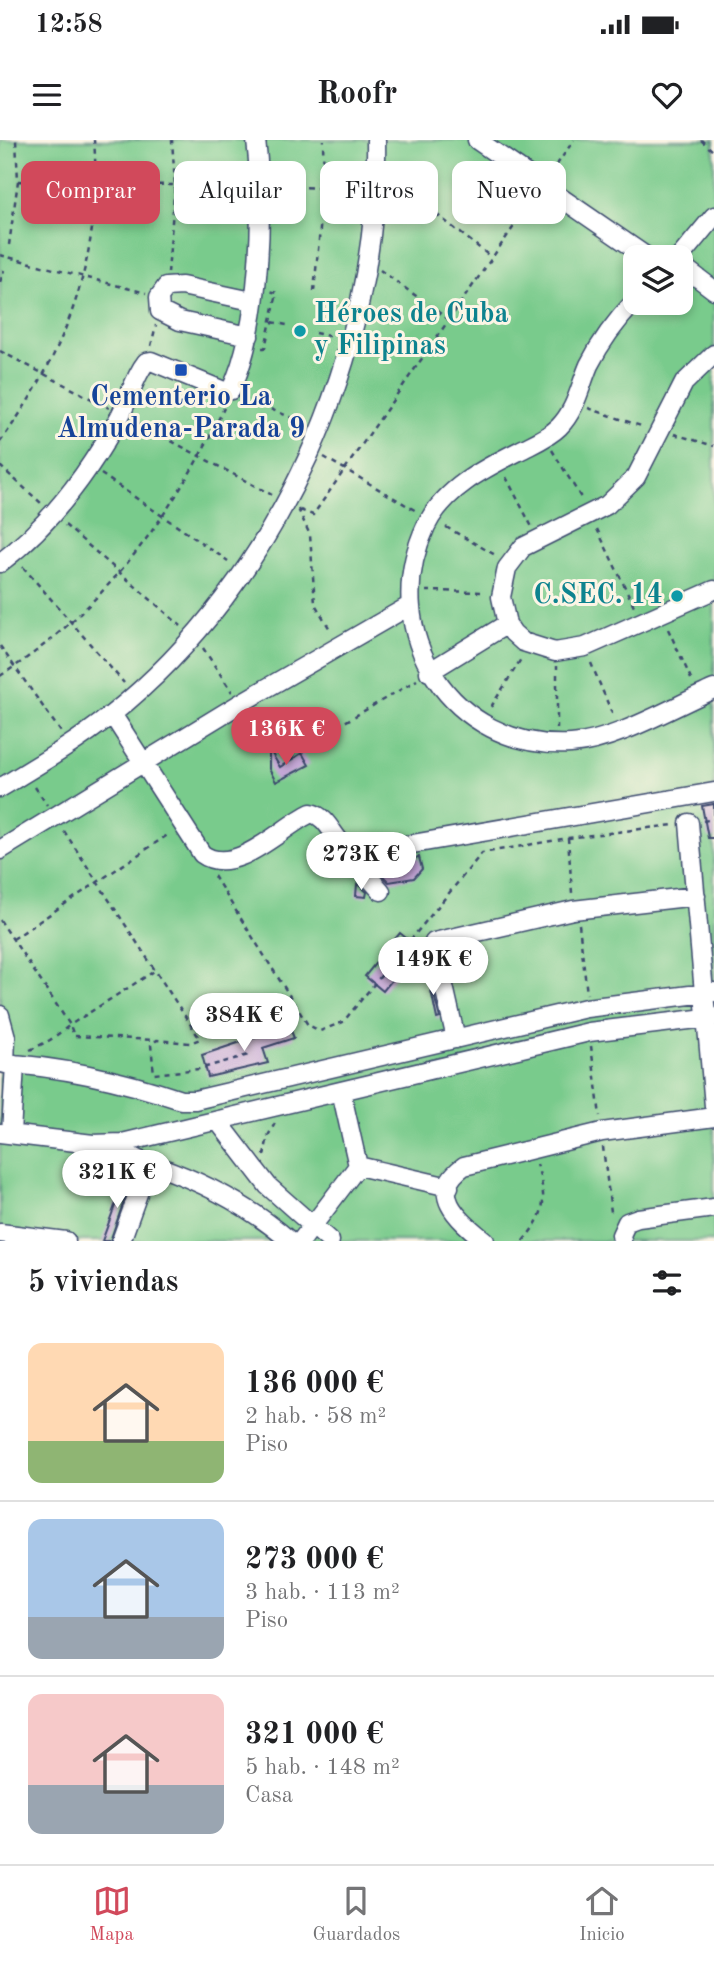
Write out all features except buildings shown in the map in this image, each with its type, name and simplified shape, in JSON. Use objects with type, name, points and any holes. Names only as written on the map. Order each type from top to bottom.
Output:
[{"type":"lane","points":[[256,140],[257,161]]},
{"type":"lane","points":[[376,140],[376,161]]},
{"type":"lane","points":[[477,140],[507,161]]},
{"type":"lane","points":[[566,201],[630,245]]},
{"type":"lane","points":[[690,245],[714,216]]},
{"type":"lane","points":[[6,558],[52,514],[90,466],[121,414],[146,362],[151,361],[224,391],[231,390],[254,342],[252,302],[257,224]]},
{"type":"lane","points":[[0,788],[70,745],[134,694],[193,636],[291,505],[310,448],[337,383],[356,322],[369,262],[372,224]]},
{"type":"lane","points":[[693,274],[714,290]]},
{"type":"lane","points":[[252,302],[182,286],[162,299],[180,321],[254,342]]},
{"type":"lane","points":[[624,315],[603,341],[563,423],[545,438],[498,462],[458,487],[430,518],[418,543],[409,599],[415,638],[429,672],[446,693],[482,722],[517,738],[574,744],[620,730],[706,692]]},
{"type":"lane","points":[[714,354],[684,383],[636,477],[607,506],[523,547],[509,563],[501,592],[507,624],[530,645],[558,652],[585,647],[714,590]]},
{"type":"lane","points":[[0,850],[339,646],[409,599]]},
{"type":"lane","points":[[429,672],[507,624]]},
{"type":"lane","points":[[112,714],[146,763],[202,854],[214,861],[228,862],[305,816],[316,813],[340,844],[352,852],[376,851],[714,792]]},
{"type":"lane","points":[[689,823],[710,992],[714,1106]]},
{"type":"lane","points":[[352,852],[354,861],[381,891]]},
{"type":"lane","points":[[456,1039],[434,942],[696,896]]},
{"type":"lane","points":[[6,1060],[95,1074],[181,1100],[195,1100],[586,1008],[710,992]]},
{"type":"lane","points":[[0,1015],[6,1037],[3,1136],[93,1143],[122,1143],[589,1032],[710,1018]]},
{"type":"lane","points":[[301,1241],[358,1167],[341,1091]]},
{"type":"lane","points":[[485,1241],[451,1209],[449,1187],[456,1172],[464,1166],[602,1132],[714,1117]]},
{"type":"lane","points":[[218,1121],[268,1186],[330,1241]]},
{"type":"lane","points":[[122,1143],[127,1153],[180,1174],[237,1203],[290,1241]]},
{"type":"lane","points":[[121,1241],[149,1163]]},
{"type":"lane","points":[[358,1167],[449,1187]]},
{"type":"lane","points":[[622,1241],[621,1236],[627,1222],[652,1215],[714,1208]]},
{"type":"lane","points":[[455,1241],[467,1226]]},
{"type":"lane","points":[[0,1233],[66,1241]]},
{"type":"path","points":[[9,245],[18,181],[16,140]]},
{"type":"path","points":[[94,140],[95,161]]},
{"type":"path","points":[[172,140],[174,169]]},
{"type":"path","points":[[323,140],[323,161]]},
{"type":"path","points":[[559,161],[574,140]]},
{"type":"path","points":[[701,140],[714,152]]},
{"type":"path","points":[[146,362],[162,299],[174,193]]},
{"type":"path","points":[[438,215],[492,257]]},
{"type":"path","points":[[0,442],[46,374],[85,276],[91,224]]},
{"type":"path","points":[[314,290],[320,224]]},
{"type":"path","points":[[0,351],[313,515],[515,224]]},
{"type":"path","points":[[0,255],[162,299]]},
{"type":"path","points":[[369,262],[448,319]]},
{"type":"path","points":[[0,282],[4,270]]},
{"type":"path","points":[[254,342],[265,348],[277,293],[271,292]]},
{"type":"path","points":[[266,320],[291,326]]},
{"type":"path","points":[[315,333],[335,338]]},
{"type":"path","points":[[0,676],[71,622],[119,573],[163,518],[202,455],[231,390],[318,428]]},
{"type":"path","points":[[575,402],[714,446]]},
{"type":"path","points":[[545,438],[591,515],[634,607]]},
{"type":"path","points":[[310,448],[509,563]]},
{"type":"path","points":[[498,462],[539,538]]},
{"type":"path","points":[[90,466],[242,571]]},
{"type":"path","points":[[0,467],[193,636],[279,751],[288,755],[429,672]]},
{"type":"path","points":[[291,505],[310,535],[315,604],[339,646]]},
{"type":"path","points":[[6,558],[71,622],[134,694]]},
{"type":"path","points":[[409,599],[501,592]]},
{"type":"path","points":[[661,613],[706,692]]},
{"type":"path","points":[[482,722],[530,645]]},
{"type":"path","points":[[0,646],[70,745]]},
{"type":"path","points":[[585,647],[620,730]]},
{"type":"path","points":[[556,744],[558,652]]},
{"type":"path","points":[[0,920],[70,1025],[74,1036],[190,1043],[200,1039],[26,773]]},
{"type":"path","points":[[216,882],[295,1000],[308,1025],[320,1031],[342,1022],[482,853],[568,838],[714,819]]},
{"type":"path","points":[[13,939],[183,824]]},
{"type":"path","points":[[568,838],[586,990]]},
{"type":"path","points":[[6,1060],[50,1040],[156,970]]},
{"type":"path","points":[[157,1040],[151,1045],[154,1074],[199,1069],[252,1054]]},
{"type":"path","points":[[264,1164],[268,1136],[289,1104]]},
{"type":"path","points":[[523,1241],[540,1221],[545,1197],[533,1147]]},
{"type":"green space","points":[[0,140],[714,140],[714,1241],[0,1241]]},
{"type":"place","name":"Héroes de Cuba y Filipinas","points":[[300,331]]},
{"type":"place","name":"Cementerio La Almudena-Parada 9","points":[[181,370]]},
{"type":"place","name":"C.SEC. 14","points":[[677,596]]}]
